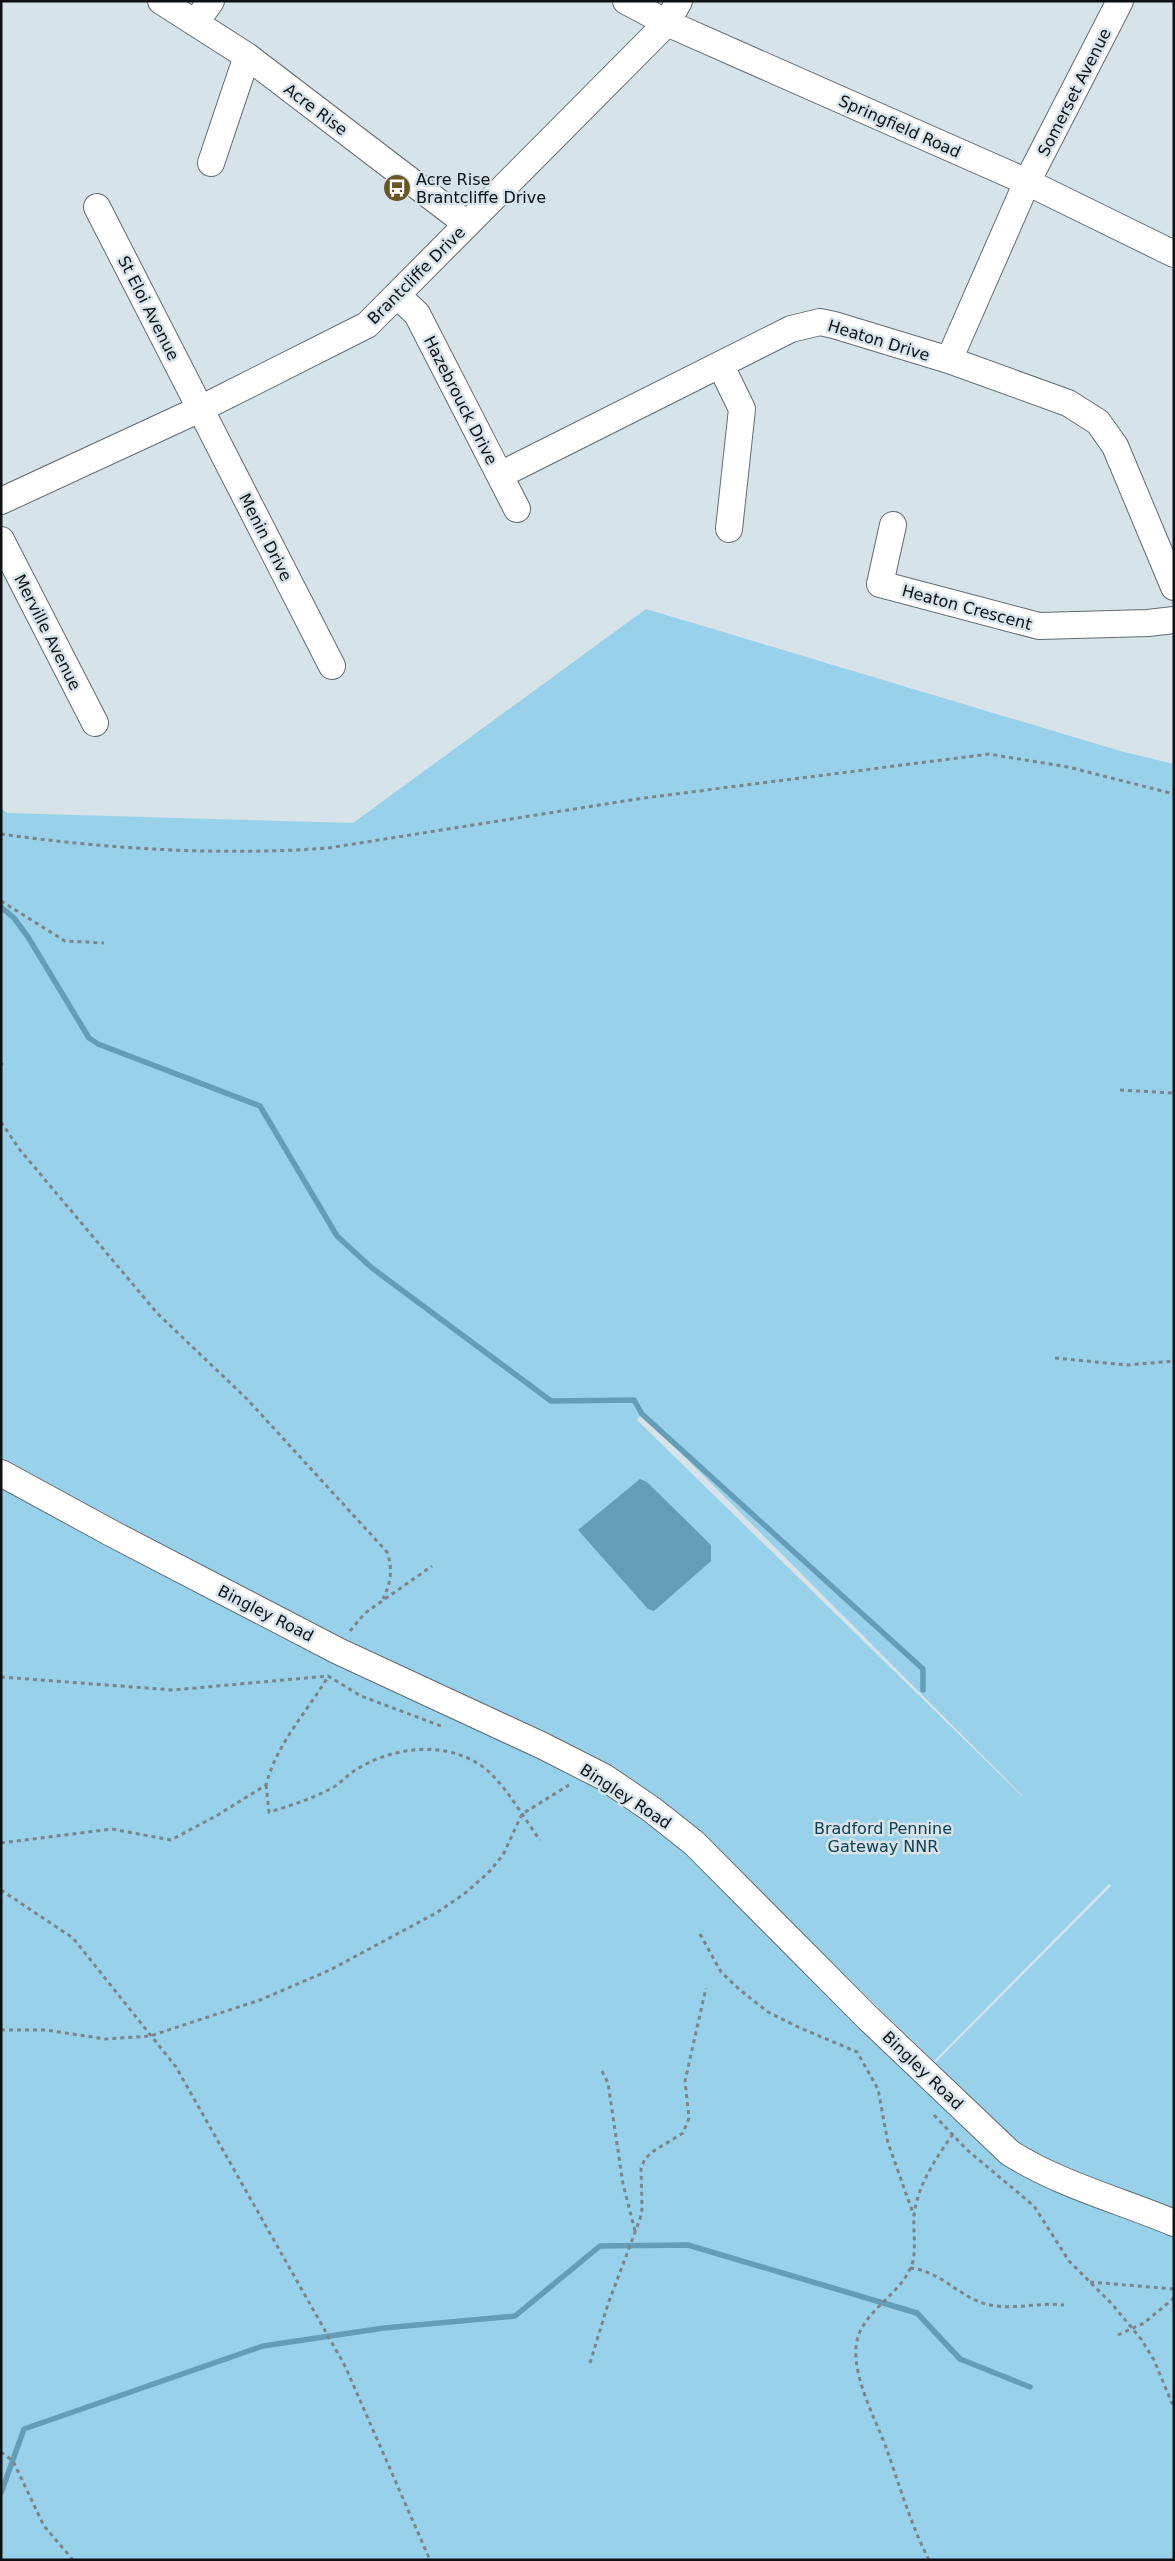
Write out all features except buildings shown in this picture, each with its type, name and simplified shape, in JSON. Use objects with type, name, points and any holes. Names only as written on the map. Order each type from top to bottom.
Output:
[{"type":"street","name":"Acre Rise","points":[[161,1],[247,56],[466,224]]},
{"type":"street","points":[[195,23],[211,1]]},
{"type":"street","name":"Springfield Road","points":[[626,1],[673,12],[1174,254]]},
{"type":"street","name":"Somerset Avenue","points":[[949,360],[1027,182],[1120,1]]},
{"type":"street","name":"Brantcliffe Drive","points":[[1,501],[200,409],[367,325],[398,296],[673,12]]},
{"type":"street","points":[[210,163],[247,56]]},
{"type":"street","name":"St Eloi Avenue","points":[[97,207],[200,409]]},
{"type":"street","name":"Hazebrouck Drive","points":[[398,296],[417,314],[517,509]]},
{"type":"street","name":"Heaton Drive","points":[[500,475],[722,366],[791,329],[820,322],[949,360],[1068,403],[1098,422],[1112,440],[1122,459],[1174,587]]},
{"type":"street","points":[[722,366],[742,409],[729,529]]},
{"type":"street","name":"Menin Drive","points":[[200,409],[332,666]]},
{"type":"street","name":"Heaton Crescent","points":[[893,525],[880,584],[1039,626],[1148,623],[1174,620]]},
{"type":"street","name":"Merville Avenue","points":[[1,540],[95,723]]},
{"type":"street","name":"Bingley Road","points":[[1,1473],[111,1533],[338,1651],[543,1746],[604,1777],[651,1809],[694,1843],[868,2018],[1010,2153],[1036,2169],[1174,2223]]},
{"type":"path","points":[[1,834],[99,846],[287,851],[320,849],[644,798],[724,790],[989,754],[1068,767],[1174,794]]},
{"type":"path","points":[[3,901],[40,927],[65,940],[104,943]]},
{"type":"path","points":[[1120,1090],[1174,1092]]},
{"type":"path","points":[[1,1122],[20,1150],[157,1313],[247,1399],[387,1552],[392,1576],[383,1599]]},
{"type":"path","points":[[1055,1358],[1127,1365],[1174,1361]]},
{"type":"path","points":[[432,1566],[383,1599],[365,1613],[352,1628],[338,1651],[328,1676],[283,1742],[271,1766],[266,1785],[269,1812],[332,1788],[354,1771],[386,1754],[409,1749],[428,1749],[458,1756],[486,1769],[502,1786],[540,1840]]},
{"type":"path","points":[[1,1677],[173,1690],[328,1676],[361,1696],[451,1729]]},
{"type":"path","points":[[1,2030],[46,2030],[105,2039],[150,2036],[260,2000],[321,1974],[436,1913],[464,1894],[488,1873],[503,1855],[522,1814],[572,1784]]},
{"type":"path","points":[[1,1843],[112,1829],[171,1840],[216,1816],[266,1785]]},
{"type":"path","points":[[1,1890],[73,1938],[176,2067],[345,2366],[430,2560]]},
{"type":"path","points":[[700,1934],[721,1972],[768,2012],[857,2052],[878,2090],[888,2143],[914,2217]]},
{"type":"path","points":[[590,2363],[608,2304],[642,2209],[641,2168],[645,2159],[652,2152],[683,2133],[689,2118],[685,2081],[706,1988]]},
{"type":"path","points":[[602,2071],[608,2083],[623,2184],[635,2231]]},
{"type":"path","points":[[929,2560],[910,2518],[886,2445],[867,2399],[856,2355],[859,2333],[893,2293],[910,2268],[914,2250],[916,2202],[927,2177],[952,2135],[968,2114]]},
{"type":"path","points":[[910,2268],[928,2271],[964,2294],[989,2305],[1047,2303],[1064,2305]]},
{"type":"path","points":[[1174,2289],[1090,2282],[1134,2328],[1154,2360],[1174,2408]]},
{"type":"path","points":[[1118,2335],[1154,2317],[1174,2298]]},
{"type":"path","points":[[1,2452],[13,2460],[44,2526],[73,2560]]},
{"type":"green space","name":"Bradford Pennine Gateway NNR","points":[[646,609],[1120,751],[1174,764],[1174,2560],[1,2560],[1,808],[7,813],[353,823]],"holes":[[[642,1414],[1022,1795],[1022,1796],[637,1420]],[[700,1837],[934,2061],[1109,1884],[1111,1886],[926,2072]]]},
{"type":"shaded area","points":[[640,1479],[647,1482],[711,1545],[711,1561],[654,1611],[648,1609],[578,1530]]},
{"type":"waterway","points":[[1,907],[14,918],[28,937],[89,1038],[98,1044],[260,1106],[337,1236],[372,1268],[551,1401],[634,1400],[642,1414],[923,1669],[923,1690]]},
{"type":"waterway","points":[[1,2493],[24,2429],[263,2346],[384,2328],[515,2316],[600,2246],[688,2245],[917,2313],[960,2359],[1030,2387]]},
{"type":"place","name":"Acre Rise Brantcliffe Drive","points":[[397,188]]}]
